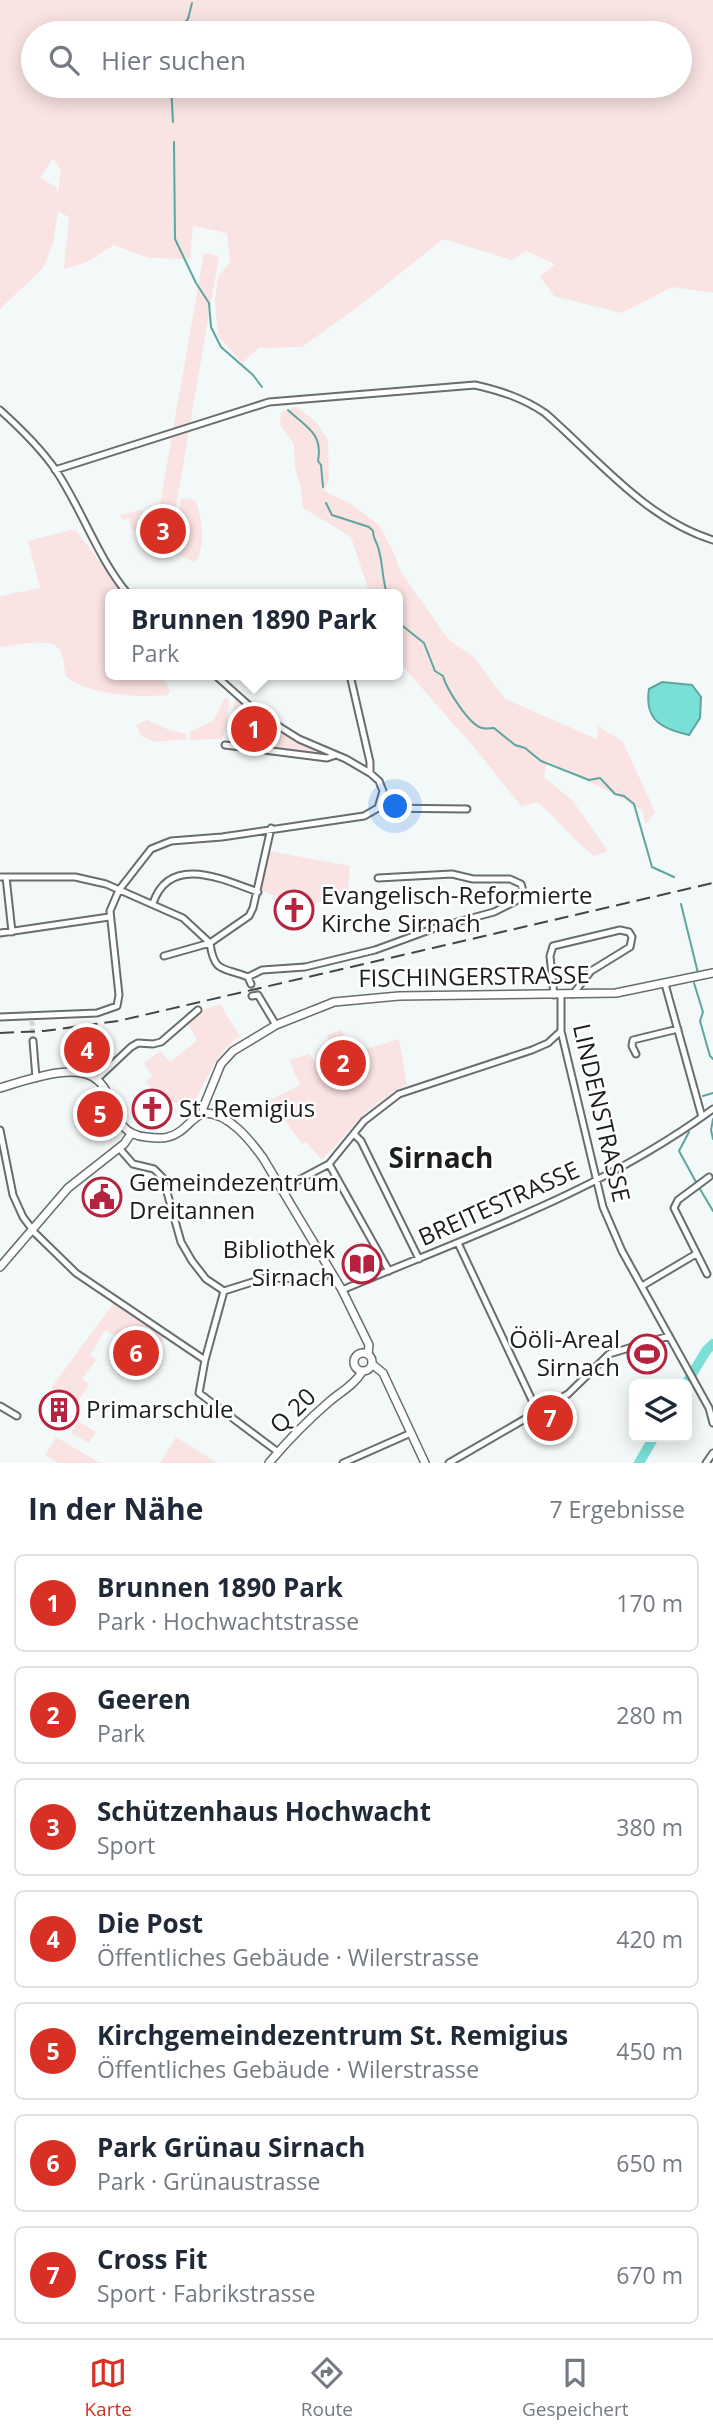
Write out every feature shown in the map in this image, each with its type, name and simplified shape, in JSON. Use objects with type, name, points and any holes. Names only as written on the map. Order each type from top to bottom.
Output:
[{"type":"main road","name":"FISCHINGERSTRASSE","points":[[203,1113],[214,1078],[225,1058],[233,1051],[276,1025],[315,1008],[346,999],[623,992],[713,973]]},
{"type":"main road","points":[[0,1087],[36,1078],[87,1074],[96,1080],[108,1095],[120,1124],[131,1134],[158,1138],[179,1133],[203,1113],[220,1117],[242,1133],[263,1158],[342,1290]]},
{"type":"main road","points":[[0,1267],[68,1188],[119,1148],[131,1134]]},
{"type":"main road","name":"Q 20","points":[[275,1459],[311,1418],[365,1368],[354,1363],[355,1357],[365,1354],[365,1337],[342,1290]]},
{"type":"main road","points":[[365,1354],[365,1368],[385,1380],[425,1463]]},
{"type":"street","points":[[55,470],[269,402],[475,385],[503,391],[531,404],[565,430],[652,508],[673,522],[713,540]]},
{"type":"street","points":[[0,410],[30,438],[55,470],[103,557],[125,589]]},
{"type":"street","points":[[221,680],[252,708],[299,739],[370,773],[382,786],[378,808]]},
{"type":"street","points":[[351,680],[370,762],[370,773]]},
{"type":"street","points":[[225,745],[327,758],[336,755]]},
{"type":"street","points":[[0,1017],[32,1019],[97,1013],[117,1006],[119,995],[109,918],[111,905],[150,849],[157,845],[364,816],[378,808],[467,809]]},
{"type":"street","points":[[164,956],[211,943],[248,916],[257,892],[271,828]]},
{"type":"street","points":[[153,903],[166,882],[178,876],[193,874],[209,875],[257,892]]},
{"type":"street","points":[[12,932],[3,877],[91,879],[153,903],[189,921],[211,943],[212,956],[217,965],[233,974],[248,977],[262,970],[305,967],[375,950],[435,928],[494,912],[516,901],[523,891],[521,884],[510,878],[473,878],[452,874],[378,878]]},
{"type":"street","points":[[0,933],[109,918]]},
{"type":"street","name":"LINDENSTRASSE","points":[[573,995],[590,971],[629,947],[632,937],[629,932],[620,930],[553,946],[550,956],[558,995],[561,1031],[603,1207],[617,1240],[709,1408],[713,1423]]},
{"type":"street","points":[[248,977],[251,984]]},
{"type":"street","points":[[665,984],[702,1117]]},
{"type":"street","points":[[255,996],[276,1025]]},
{"type":"street","points":[[96,1080],[131,1047],[138,1043],[161,1042],[198,1010]]},
{"type":"street","points":[[636,1055],[631,1044],[633,1040],[678,1029]]},
{"type":"street","points":[[282,1189],[329,1164],[377,1110],[399,1094],[532,1050],[548,1043],[561,1031]]},
{"type":"street","points":[[33,1041],[36,1078]]},
{"type":"street","name":"BREITESTRASSE","points":[[342,1290],[458,1243],[595,1180],[650,1150],[713,1109]]},
{"type":"street","points":[[0,1130],[13,1195],[23,1217],[32,1228],[76,1273],[205,1360]]},
{"type":"street","points":[[354,1134],[419,1259]]},
{"type":"street","points":[[119,1148],[133,1164],[155,1169],[163,1178],[181,1242],[206,1279],[224,1291]]},
{"type":"street","points":[[329,1164],[389,1271]]},
{"type":"street","points":[[707,1274],[674,1208],[678,1200],[709,1177]]},
{"type":"street","points":[[458,1243],[538,1413]]},
{"type":"street","points":[[642,1286],[696,1254]]},
{"type":"street","points":[[224,1291],[265,1278],[316,1279],[332,1273]]},
{"type":"street","points":[[224,1291],[205,1360],[200,1393],[275,1459]]},
{"type":"street","points":[[449,1463],[568,1394],[609,1354],[669,1336]]},
{"type":"street","points":[[0,1406],[17,1416]]},
{"type":"street","points":[[343,1463],[411,1433]]},
{"type":"street","points":[[708,1462],[713,1453]]},
{"type":"shaded area","points":[[0,0],[713,0],[713,293],[672,287],[622,313],[554,296],[540,276],[555,264],[526,251],[512,260],[443,239],[363,303],[302,347],[259,348],[242,363],[218,336],[215,301],[218,277],[230,262],[227,233],[193,226],[190,259],[149,258],[114,245],[87,262],[64,269],[69,217],[58,211],[53,244],[43,268],[0,309]],"holes":[[[53,158],[61,170],[58,193],[56,187],[41,178],[31,181],[41,177]]]},
{"type":"shaded area","points":[[204,253],[219,256],[176,506],[180,518],[182,498],[196,500],[202,540],[195,562],[167,550],[169,542],[177,532],[179,519],[173,520],[172,527],[157,524],[132,531],[129,518],[122,520],[120,515],[142,510],[144,515],[159,510]]},
{"type":"shaded area","points":[[296,406],[316,422],[328,440],[329,480],[324,491],[351,504],[378,524],[401,572],[449,640],[474,657],[505,699],[597,739],[598,726],[623,742],[655,812],[646,824],[642,810],[547,761],[544,777],[573,801],[608,851],[594,856],[537,802],[521,806],[473,746],[403,667],[403,589],[368,589],[351,537],[303,508],[301,487],[295,468],[294,444],[280,425],[281,413]]},
{"type":"shaded area","points":[[75,529],[120,589],[105,589],[105,680],[165,680],[170,692],[167,695],[114,694],[75,682],[66,676],[59,649],[48,643],[0,647],[0,596],[40,588],[28,541]]},
{"type":"shaded area","points":[[235,697],[266,722],[324,754],[323,756],[227,743]]},
{"type":"shaded area","points":[[225,698],[229,700],[227,725],[222,739],[190,740],[190,732],[214,720]]},
{"type":"shaded area","points":[[147,720],[186,734],[187,739],[155,742],[141,736],[136,725]]},
{"type":"shaded area","points":[[269,851],[350,866],[347,901],[317,902],[315,907],[297,906],[297,899],[277,897],[261,890]]},
{"type":"shaded area","points":[[220,1004],[240,1036],[219,1056],[196,1099],[179,1103],[168,1101],[145,1082],[152,1076],[144,1063],[160,1051],[170,1062],[197,1040],[187,1023],[198,1012]]},
{"type":"shaded area","points":[[342,1030],[346,1046],[363,1050],[399,1039],[407,1085],[368,1110],[322,1160],[306,1142],[302,1144],[270,1100],[300,1085],[289,1060],[309,1054],[324,1074],[334,1060],[327,1035]]},
{"type":"shaded area","points":[[116,1300],[154,1326],[152,1329],[164,1337],[141,1377],[120,1364],[112,1363],[125,1341],[105,1330],[90,1355],[96,1360],[82,1379],[89,1384],[77,1403],[51,1388]]},
{"type":"shaded area","points":[[78,1421],[96,1432],[89,1443],[71,1433]]},
{"type":"shaded area","points":[[56,1437],[100,1463],[58,1463],[45,1455]]},
{"type":"shaded area","points":[[176,1437],[217,1463],[160,1463]]},
{"type":"water","points":[[662,682],[692,685],[701,697],[700,718],[689,735],[663,726],[652,716],[648,700],[649,689]]},
{"type":"waterway","points":[[186,21],[192,3]]},
{"type":"waterway","points":[[172,98],[173,122]]},
{"type":"waterway","points":[[174,142],[175,239],[209,303],[211,327],[221,347],[253,375],[262,387]]},
{"type":"waterway","points":[[288,410],[316,437],[323,487]]},
{"type":"waterway","points":[[326,503],[332,515],[369,527],[373,531],[380,553],[386,589]]},
{"type":"waterway","points":[[403,626],[424,643],[435,671],[443,676],[453,697],[477,725],[494,728],[541,761],[589,780],[600,778],[615,794],[624,796],[634,804],[652,867],[674,877]]},
{"type":"waterway","points":[[681,904],[698,973]]},
{"type":"waterway","points":[[694,983],[703,1012],[700,1021],[713,1059]]},
{"type":"waterway","points":[[703,1096],[713,1093]]},
{"type":"waterway","points":[[713,1119],[713,1139]]},
{"type":"waterway","points":[[689,1132],[679,1151],[696,1182]]},
{"type":"waterway","points":[[700,1189],[713,1211]]},
{"type":"waterway","points":[[689,1379],[713,1344]]},
{"type":"waterway","points":[[639,1463],[651,1442]]},
{"type":"tunnel","points":[[251,984],[258,995]]},
{"type":"tunnel","points":[[32,1021],[33,1041]]},
{"type":"railway","points":[[0,1033],[44,1031],[118,1021],[713,883]]},
{"type":"place","name":"Schützenhaus Hochwacht","points":[[163,531]]},
{"type":"place","name":"Brunnen 1890 Park","points":[[254,729]]},
{"type":"place","name":"Evangelisch-Reformierte Kirche Sirnach","points":[[294,910]]},
{"type":"place","name":"Die Post","points":[[87,1050]]},
{"type":"place","name":"Geeren","points":[[343,1063]]},
{"type":"place","name":"St. Remigius","points":[[152,1109]]},
{"type":"place","name":"Kirchgemeindezentrum St. Remigius","points":[[100,1114]]},
{"type":"place","name":"Gemeindezentrum Dreitannen","points":[[102,1197]]},
{"type":"place","name":"Bibliothek Sirnach","points":[[362,1264]]},
{"type":"place","name":"Park Grünau Sirnach","points":[[136,1353]]},
{"type":"place","name":"Ööli-Areal Sirnach","points":[[647,1354]]},
{"type":"place","name":"Primarschule","points":[[59,1410]]},
{"type":"place","name":"Cross Fit","points":[[550,1418]]},
{"type":"district","name":"Sirnach","points":[[441,1158]]}]
